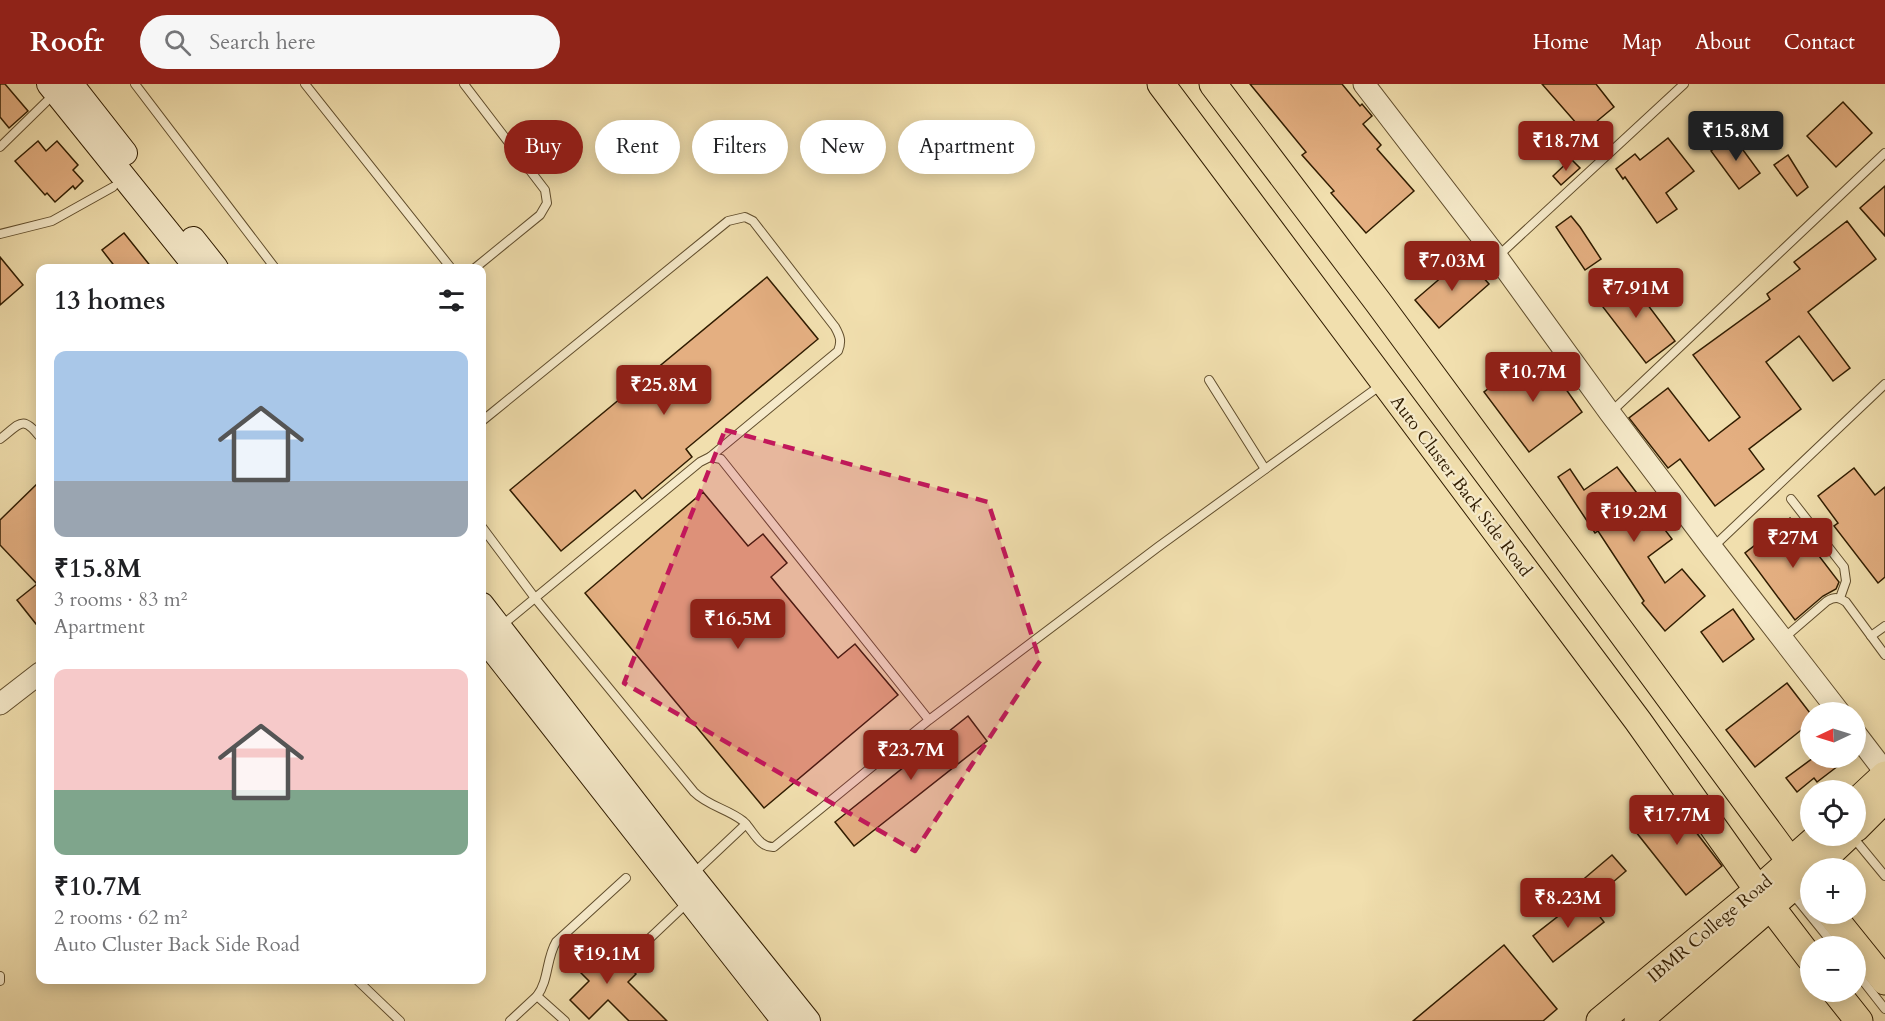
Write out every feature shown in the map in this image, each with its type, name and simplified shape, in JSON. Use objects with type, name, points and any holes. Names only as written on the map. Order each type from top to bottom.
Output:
[{"type":"main road","points":[[71,84],[213,264]]},
{"type":"main road","name":"Auto Cluster Back Side Road","points":[[1161,84],[1638,721],[1792,881]]},
{"type":"main road","points":[[1213,84],[1385,311],[1792,881],[1805,936]]},
{"type":"main road","points":[[42,90],[113,187],[176,264]]},
{"type":"main road","points":[[42,90],[194,264]]},
{"type":"main road","points":[[490,632],[691,875],[701,906],[808,1021]]},
{"type":"main road","points":[[490,632],[701,906],[784,1021]]},
{"type":"main road","points":[[1866,792],[1885,773]]},
{"type":"main road","points":[[1866,818],[1885,799]]},
{"type":"main road","name":"IBMR College Road","points":[[1638,1021],[1792,881],[1813,846]]},
{"type":"main road","name":"IBMR College Road","points":[[1600,1021],[1837,846]]},
{"type":"main road","points":[[1839,924],[1885,981]]},
{"type":"main road","points":[[1844,1002],[1859,1021]]},
{"type":"street","points":[[1364,84],[1497,257],[1610,413],[1712,548],[1831,702]]},
{"type":"street","points":[[0,704],[36,676]]},
{"type":"street","points":[[1866,747],[1885,773]]},
{"type":"lane","points":[[135,84],[272,264]]},
{"type":"lane","points":[[305,84],[448,264]]},
{"type":"lane","points":[[464,84],[545,190],[547,203],[540,215],[480,264]]},
{"type":"lane","points":[[1497,257],[1684,84]]},
{"type":"lane","points":[[0,147],[42,90]]},
{"type":"lane","points":[[1610,413],[1885,153]]},
{"type":"lane","points":[[0,234],[52,221],[113,187]]},
{"type":"lane","points":[[486,418],[728,221],[745,217],[753,221],[840,335],[841,343],[838,351],[710,457],[700,462],[535,598],[490,632]]},
{"type":"lane","points":[[1209,380],[1265,469]]},
{"type":"lane","points":[[486,532],[535,598],[694,792],[700,798],[738,817],[764,845],[774,847],[929,720],[1158,547],[1384,383]]},
{"type":"lane","points":[[1712,548],[1885,384]]},
{"type":"lane","points":[[0,439],[20,424],[31,424],[36,431]]},
{"type":"lane","points":[[710,457],[721,459],[929,720]]},
{"type":"lane","points":[[1791,499],[1844,567],[1846,580],[1840,598]]},
{"type":"lane","points":[[1782,640],[1834,597],[1846,602],[1885,655]]},
{"type":"lane","points":[[1871,636],[1885,626]]},
{"type":"lane","points":[[691,875],[746,824]]},
{"type":"lane","points":[[1859,846],[1885,876]]},
{"type":"lane","points":[[510,1021],[537,996],[544,986],[552,949],[556,942],[626,878]]},
{"type":"lane","points":[[1792,881],[1828,936]]},
{"type":"lane","points":[[632,955],[701,906]]},
{"type":"lane","points":[[0,976],[0,981]]},
{"type":"lane","points":[[361,984],[400,1021]]},
{"type":"lane","points":[[1866,985],[1885,1009]]},
{"type":"lane","points":[[537,996],[566,1021]]},
{"type":"highlighted area","points":[[725,430],[988,502],[1040,661],[915,851],[624,683]]},
{"type":"building","points":[[0,84],[5,84],[28,111],[9,128],[0,117]]},
{"type":"building","points":[[1250,84],[1342,84],[1360,106],[1362,104],[1372,116],[1363,124],[1381,145],[1377,149],[1414,191],[1366,233],[1331,193],[1334,191],[1302,155],[1306,152]]},
{"type":"building","points":[[1542,84],[1596,84],[1614,107],[1584,132]]},
{"type":"building","points":[[1843,102],[1872,133],[1836,167],[1807,136]]},
{"type":"building","points":[[1732,135],[1760,173],[1739,189],[1711,151]]},
{"type":"building","points":[[1668,138],[1694,171],[1666,193],[1677,209],[1657,223],[1625,177],[1623,179],[1616,169],[1635,154],[1640,160]]},
{"type":"building","points":[[38,141],[46,151],[57,141],[78,165],[73,170],[83,181],[75,189],[73,186],[55,202],[47,193],[45,195],[15,161]]},
{"type":"building","points":[[1788,155],[1808,187],[1797,196],[1774,165]]},
{"type":"building","points":[[1571,159],[1580,168],[1561,185],[1553,176]]},
{"type":"building","points":[[1885,186],[1885,236],[1860,208]]},
{"type":"building","points":[[1571,216],[1601,259],[1585,270],[1556,227]]},
{"type":"building","points":[[1847,221],[1876,259],[1808,312],[1850,368],[1833,381],[1799,336],[1766,362],[1801,409],[1749,449],[1764,469],[1715,506],[1680,459],[1668,468],[1629,418],[1668,388],[1709,441],[1740,417],[1693,355],[1770,299],[1767,294],[1800,269],[1794,262]]},
{"type":"building","points":[[124,233],[149,264],[113,264],[102,250]]},
{"type":"building","points":[[0,257],[23,285],[0,305]]},
{"type":"building","points":[[1465,257],[1489,284],[1439,328],[1415,300]]},
{"type":"building","points":[[1626,276],[1675,341],[1646,363],[1596,298]]},
{"type":"building","points":[[767,277],[818,339],[686,449],[692,457],[642,499],[635,490],[561,551],[510,490]]},
{"type":"building","points":[[1535,354],[1560,388],[1563,385],[1582,412],[1529,452],[1484,392]]},
{"type":"building","points":[[1617,467],[1672,539],[1648,557],[1665,583],[1682,569],[1705,596],[1665,631],[1642,603],[1644,601],[1598,531],[1595,533],[1558,477],[1570,469],[1584,490]]},
{"type":"building","points":[[1854,468],[1875,495],[1885,487],[1885,577],[1878,583],[1834,526],[1838,523],[1818,496]]},
{"type":"building","points":[[36,485],[36,583],[0,545],[0,520]]},
{"type":"building","points":[[703,492],[748,546],[763,534],[787,563],[771,577],[838,658],[855,644],[898,695],[764,808],[585,593]]},
{"type":"building","points":[[1790,518],[1839,582],[1836,589],[1823,596],[1795,620],[1745,553]]},
{"type":"building","points":[[36,585],[36,624],[17,600]]},
{"type":"building","points":[[1733,609],[1754,639],[1723,662],[1701,632]]},
{"type":"building","points":[[1787,683],[1802,702],[1800,731],[1755,767],[1726,730]]},
{"type":"building","points":[[968,716],[987,741],[854,846],[835,822]]},
{"type":"building","points":[[1800,768],[1835,768],[1820,780],[1814,778],[1800,780],[1800,790],[1797,792],[1786,778]]},
{"type":"building","points":[[1669,797],[1722,866],[1686,895],[1632,827]]},
{"type":"building","points":[[1612,855],[1626,871],[1593,899],[1579,883]]},
{"type":"building","points":[[1584,896],[1604,922],[1553,962],[1533,936]]},
{"type":"building","points":[[581,935],[613,967],[621,959],[636,974],[628,982],[667,1021],[629,1021],[608,1000],[589,1019],[570,1000],[589,981],[562,954]]},
{"type":"building","points":[[1504,945],[1557,1009],[1543,1021],[1413,1021]]}]
